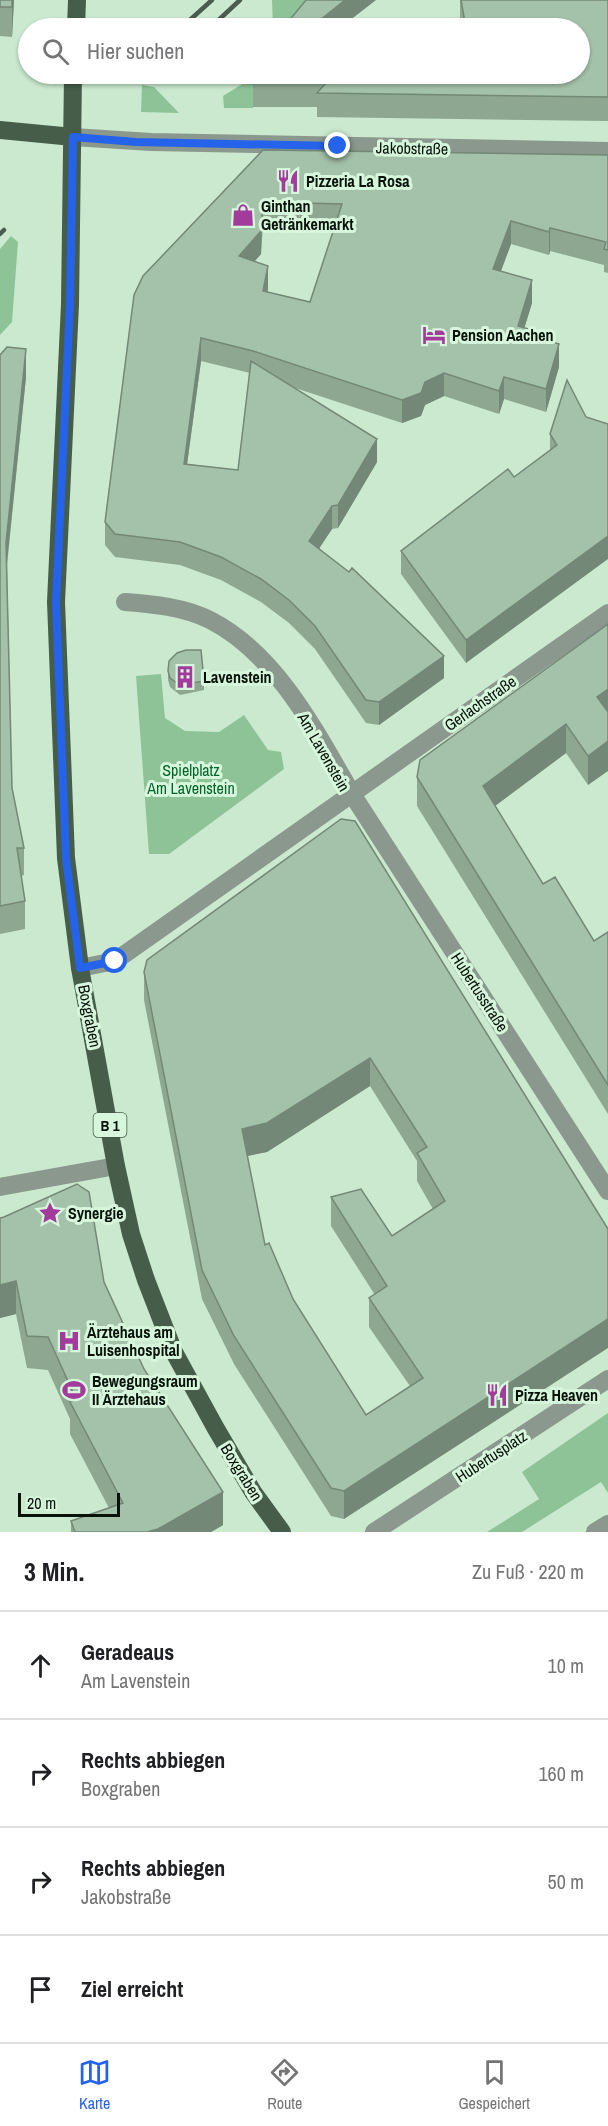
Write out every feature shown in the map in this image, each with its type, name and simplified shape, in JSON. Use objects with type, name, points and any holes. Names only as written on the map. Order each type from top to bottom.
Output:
[{"type":"main road","points":[[76,18],[77,0]]},
{"type":"main road","name":"B 1","points":[[73,84],[73,137]]},
{"type":"main road","points":[[0,130],[73,137]]},
{"type":"main road","name":"Boxgraben","points":[[73,137],[70,304],[56,602],[66,858],[80,968],[116,1166],[131,1234],[174,1352],[253,1492],[282,1532]]},
{"type":"street","name":"Jakobstraße","points":[[73,137],[143,142],[608,151]]},
{"type":"street","name":"Am Lavenstein","points":[[80,968],[115,961],[352,794],[316,732],[276,676],[240,640],[210,620],[164,605],[125,602]]},
{"type":"street","name":"Gerlachstraße","points":[[352,794],[608,613]]},
{"type":"street","name":"Hubertusstraße","points":[[352,794],[608,1191]]},
{"type":"street","points":[[0,1187],[116,1166]]},
{"type":"street","name":"Hubertusplatz","points":[[374,1532],[608,1379]]},
{"type":"street","points":[[595,1532],[608,1524]]},
{"type":"green space","points":[[272,0],[326,0],[311,18],[273,18]]},
{"type":"green space","points":[[242,84],[261,84],[253,108],[224,108],[223,96]]},
{"type":"green space","points":[[142,85],[154,87],[179,113],[141,112]]},
{"type":"green space","points":[[11,236],[18,242],[12,322],[0,335],[0,249]]},
{"type":"green space","name":"Spielplatz Am Lavenstein","points":[[161,674],[165,718],[185,731],[219,732],[244,715],[268,750],[281,752],[284,769],[169,854],[149,854],[136,676]]},
{"type":"green space","points":[[608,1413],[608,1493],[601,1482],[522,1532],[487,1532],[539,1499],[522,1472]]},
{"type":"building","points":[[0,0],[12,0],[12,7],[0,7]]},
{"type":"building","points":[[306,0],[345,0],[322,18],[291,18]]},
{"type":"building","points":[[461,0],[608,0],[608,97],[317,93],[325,84],[590,84],[590,18],[464,18]]},
{"type":"building","points":[[263,150],[608,155],[608,250],[604,249],[606,242],[550,228],[549,232],[511,221],[493,269],[532,280],[518,326],[542,333],[540,338],[559,344],[546,389],[504,377],[499,391],[444,373],[425,382],[421,393],[402,400],[253,351],[201,338],[184,464],[238,470],[251,361],[377,439],[338,505],[332,506],[309,541],[349,572],[352,568],[444,656],[379,702],[366,700],[315,626],[289,600],[261,579],[221,557],[180,542],[115,534],[105,522],[134,295],[143,276]],"holes":[[[263,202],[342,204],[310,302],[263,291],[268,266],[239,256],[261,231]]]},
{"type":"building","points":[[7,347],[26,349],[6,543],[12,788],[24,848],[17,848],[25,901],[0,906],[0,355]]},
{"type":"building","points":[[567,380],[586,417],[608,424],[608,536],[466,640],[401,551],[508,469],[514,477],[557,445],[550,434]]},
{"type":"building","points":[[608,624],[608,689],[597,697],[608,712],[608,741],[588,756],[566,724],[483,786],[543,884],[555,877],[594,941],[608,932],[608,1085],[417,777],[420,760]]},
{"type":"building","name":"Lavenstein","points":[[186,650],[201,650],[204,681],[180,685],[170,678],[169,661],[177,653]]},
{"type":"building","points":[[341,819],[355,821],[608,1229],[608,1319],[344,1491],[331,1488],[234,1336],[202,1270],[144,972],[147,960]],"holes":[[[370,1058],[427,1147],[417,1153],[445,1201],[392,1236],[361,1189],[331,1197],[387,1286],[369,1298],[423,1378],[366,1415],[293,1299],[269,1243],[265,1245],[242,1129],[267,1123]]]},
{"type":"building","points":[[77,1184],[89,1192],[104,1282],[144,1369],[223,1492],[158,1529],[147,1532],[75,1532],[71,1521],[123,1503],[70,1402],[76,1399],[48,1337],[27,1336],[16,1281],[0,1285],[0,1218]]},
{"type":"railway","points":[[192,18],[212,0]]},
{"type":"railway","points":[[221,18],[240,0]]},
{"type":"railway","points":[[0,234],[4,230]]},
{"type":"place","name":"Pizzeria La Rosa","points":[[288,181]]},
{"type":"place","name":"Ginthan Getränkemarkt","points":[[243,215]]},
{"type":"place","name":"Pension Aachen","points":[[434,335]]},
{"type":"place","name":"Lavenstein","points":[[185,677]]},
{"type":"place","name":"Synergie","points":[[50,1213]]},
{"type":"place","name":"Ärztehaus am Luisenhospital","points":[[69,1341]]},
{"type":"place","name":"Bewegungsraum II Ärztehaus","points":[[74,1390]]},
{"type":"place","name":"Pizza Heaven","points":[[497,1395]]},
{"type":"route","points":[[115,961],[80,968],[66,858],[56,602],[70,304],[73,137],[136,142],[338,146]]}]
